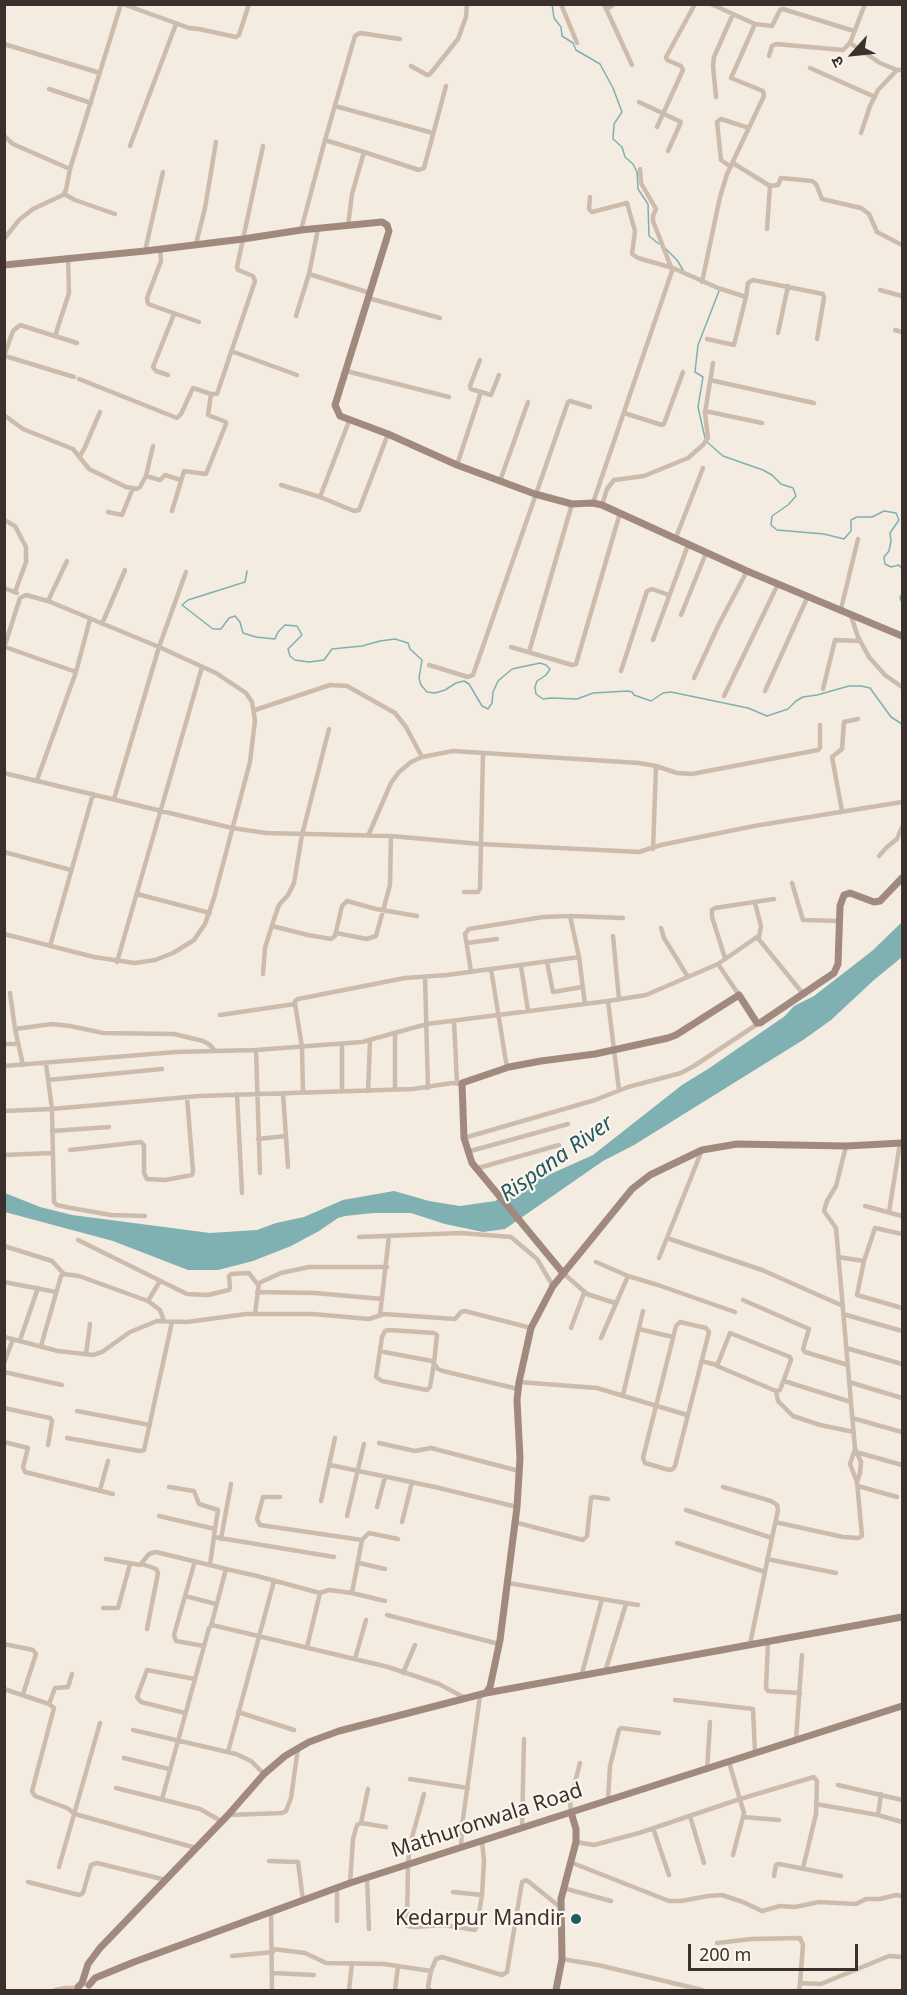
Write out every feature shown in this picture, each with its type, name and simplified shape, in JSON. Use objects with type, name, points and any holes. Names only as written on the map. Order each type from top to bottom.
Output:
[{"type":"main road","points":[[4,266],[382,222],[388,226],[389,231],[335,408],[340,416],[388,434],[457,465],[535,494],[572,504],[602,505],[675,540],[903,636]]},
{"type":"main road","points":[[563,1273],[498,1193],[475,1169],[467,1152],[464,1138],[459,1083],[507,1068],[614,1051],[676,1035],[739,995],[759,1023],[804,995],[837,969],[838,921],[840,906],[846,894],[854,893],[874,902],[880,901],[903,878]]},
{"type":"main road","points":[[483,1695],[490,1687],[499,1644],[517,1507],[518,1386],[531,1328],[553,1286],[632,1189],[667,1165],[702,1150],[737,1144],[846,1146],[901,1143]]},
{"type":"main road","points":[[83,1987],[88,1964],[94,1955],[228,1815],[264,1774],[298,1747],[339,1731],[483,1695],[903,1617]]},
{"type":"main road","name":"Mathuronwala Road","points":[[83,1987],[95,1978],[134,1962],[367,1877],[903,1706]]},
{"type":"main road","points":[[556,1990],[562,1959],[560,1907],[576,1842],[576,1829],[571,1812]]},
{"type":"street","points":[[4,239],[24,216],[64,194],[122,4],[189,28],[237,37],[249,4]]},
{"type":"street","points":[[411,66],[427,75],[430,74],[459,39],[466,17],[467,4]]},
{"type":"street","points":[[561,4],[578,43]]},
{"type":"street","points":[[614,4],[605,7],[632,65]]},
{"type":"street","points":[[657,127],[683,70],[681,66],[666,58],[695,4]]},
{"type":"street","points":[[711,4],[755,24],[772,26],[780,10],[783,9],[854,31]]},
{"type":"street","points":[[769,56],[772,46],[776,44],[843,50],[850,43],[865,4]]},
{"type":"street","points":[[716,97],[713,61],[733,14]]},
{"type":"street","points":[[130,147],[176,24]]},
{"type":"street","points":[[702,281],[720,197],[765,93],[731,78],[755,24]]},
{"type":"street","points":[[301,230],[356,35],[360,33],[400,39]]},
{"type":"street","points":[[850,43],[880,63],[900,70],[878,90],[861,134]]},
{"type":"street","points":[[4,44],[100,73]]},
{"type":"street","points":[[810,68],[874,97]]},
{"type":"street","points":[[325,140],[421,170],[424,168],[446,86]]},
{"type":"street","points":[[49,89],[91,103]]},
{"type":"street","points":[[639,102],[680,120],[681,123],[668,151]]},
{"type":"street","points":[[335,106],[433,133]]},
{"type":"street","points":[[750,128],[721,119],[717,122],[721,160],[770,186],[778,185],[781,178],[812,181],[816,184],[821,199],[861,207],[869,214],[876,232],[903,245]]},
{"type":"street","points":[[4,136],[13,144],[70,169]]},
{"type":"street","points":[[196,244],[205,208],[216,142]]},
{"type":"street","points":[[77,343],[18,326],[5,356],[76,378],[177,418],[193,388],[217,394],[255,281],[253,276],[237,268],[263,146]]},
{"type":"street","points":[[348,226],[352,194],[364,152]]},
{"type":"street","points":[[593,503],[672,268],[652,219],[656,209],[641,183],[640,169]]},
{"type":"street","points":[[145,251],[163,172]]},
{"type":"street","points":[[767,229],[770,186]]},
{"type":"street","points":[[64,194],[115,214]]},
{"type":"street","points":[[590,197],[589,209],[592,212],[627,203],[635,231],[633,254],[638,258],[672,268],[719,289],[746,297]]},
{"type":"street","points":[[296,316],[309,274],[318,229]]},
{"type":"street","points":[[160,249],[161,261],[147,302],[150,306],[199,322]]},
{"type":"street","points":[[55,336],[69,293],[68,259]]},
{"type":"street","points":[[309,274],[440,318]]},
{"type":"street","points":[[707,339],[734,345],[748,284],[752,280],[824,295],[817,339]]},
{"type":"street","points":[[778,333],[788,286]]},
{"type":"street","points":[[880,290],[903,296]]},
{"type":"street","points":[[168,375],[156,371],[153,367],[174,314]]},
{"type":"street","points":[[896,330],[903,332]]},
{"type":"street","points":[[231,351],[297,375]]},
{"type":"street","points":[[480,360],[470,386],[471,389],[492,395],[499,375]]},
{"type":"street","points":[[602,505],[607,489],[614,480],[644,476],[688,458],[706,442],[705,411],[713,363]]},
{"type":"street","points":[[346,371],[449,398]]},
{"type":"street","points":[[624,413],[664,424],[683,372]]},
{"type":"street","points":[[710,380],[814,403]]},
{"type":"street","points":[[457,465],[481,392]]},
{"type":"street","points":[[172,511],[185,470],[206,474],[226,424],[208,415],[211,394]]},
{"type":"street","points":[[429,665],[468,677],[473,675],[568,402],[570,400],[590,407]]},
{"type":"street","points":[[500,481],[528,402]]},
{"type":"street","points":[[705,411],[762,423]]},
{"type":"street","points":[[80,456],[100,412]]},
{"type":"street","points":[[4,415],[23,429],[73,449],[93,472],[120,485],[133,488],[140,487],[146,476],[153,446]]},
{"type":"street","points":[[320,498],[349,421]]},
{"type":"street","points":[[281,486],[354,511],[359,510],[388,434]]},
{"type":"street","points":[[675,540],[703,468]]},
{"type":"street","points":[[146,476],[160,480],[167,475],[181,480]]},
{"type":"street","points":[[108,512],[122,515],[133,488]]},
{"type":"street","points":[[529,652],[572,504]]},
{"type":"street","points":[[512,647],[572,665],[576,664],[620,513]]},
{"type":"street","points":[[4,520],[12,523],[18,530],[27,552],[15,592]]},
{"type":"street","points":[[841,609],[858,539]]},
{"type":"street","points":[[653,640],[688,545]]},
{"type":"street","points":[[681,615],[706,553]]},
{"type":"street","points":[[48,602],[67,561]]},
{"type":"street","points":[[102,624],[125,570]]},
{"type":"street","points":[[694,678],[747,571]]},
{"type":"street","points":[[114,799],[159,647],[186,572]]},
{"type":"street","points":[[724,696],[778,584]]},
{"type":"street","points":[[4,588],[48,602],[202,667],[242,689],[255,710],[250,762],[210,913],[194,940],[155,960],[117,962],[4,934]]},
{"type":"street","points":[[621,671],[647,591],[652,589],[669,595]]},
{"type":"street","points":[[22,595],[5,647],[76,672]]},
{"type":"street","points":[[765,691],[808,596]]},
{"type":"street","points":[[850,613],[860,641],[869,657],[882,673],[903,687]]},
{"type":"street","points":[[37,780],[76,672],[90,620]]},
{"type":"street","points":[[823,689],[835,640],[860,641]]},
{"type":"street","points":[[117,962],[202,667]]},
{"type":"street","points":[[255,710],[330,685],[347,686],[395,712],[422,757]]},
{"type":"street","points":[[842,812],[832,757],[842,748],[844,722],[858,719]]},
{"type":"street","points":[[368,836],[391,783],[406,766],[422,757],[453,751],[639,763],[677,773],[692,774],[818,750],[820,748],[820,725]]},
{"type":"street","points":[[263,974],[264,952],[279,905],[288,895],[294,883],[302,835],[329,729]]},
{"type":"street","points":[[464,892],[480,890],[483,753]]},
{"type":"street","points":[[653,849],[656,766]]},
{"type":"street","points":[[4,772],[232,828],[266,833],[391,836],[480,844],[639,852],[754,826],[903,802]]},
{"type":"street","points":[[50,946],[93,794]]},
{"type":"street","points":[[879,856],[897,839],[903,827]]},
{"type":"street","points":[[336,933],[367,939],[374,938],[390,885],[391,836]]},
{"type":"street","points":[[4,852],[70,870]]},
{"type":"street","points":[[792,883],[803,920],[838,921]]},
{"type":"street","points":[[137,894],[210,913]]},
{"type":"street","points":[[725,958],[711,911],[715,908],[774,899]]},
{"type":"street","points":[[272,926],[329,939],[336,933],[345,902],[417,916]]},
{"type":"street","points":[[755,903],[761,928],[759,937]]},
{"type":"street","points":[[570,916],[579,957],[585,1004]]},
{"type":"street","points":[[471,971],[466,932],[474,927],[543,917],[623,918]]},
{"type":"street","points":[[661,928],[664,938],[688,978]]},
{"type":"street","points":[[613,936],[619,999]]},
{"type":"street","points":[[4,1066],[370,1041],[426,1024],[646,995],[718,964],[759,937]]},
{"type":"street","points":[[759,937],[804,995]]},
{"type":"street","points":[[467,943],[497,939]]},
{"type":"street","points":[[303,1093],[302,1047],[295,1005],[298,999],[405,978],[521,966],[579,957]]},
{"type":"street","points":[[547,962],[553,992],[582,987]]},
{"type":"street","points":[[718,964],[739,995]]},
{"type":"street","points":[[521,966],[528,1011]]},
{"type":"street","points":[[491,969],[507,1068]]},
{"type":"street","points":[[425,977],[428,1088]]},
{"type":"street","points":[[10,993],[23,1065]]},
{"type":"street","points":[[608,1001],[619,1090]]},
{"type":"street","points":[[220,1015],[295,1005]]},
{"type":"street","points":[[4,1111],[237,1094],[428,1088],[459,1083],[454,1021]]},
{"type":"street","points":[[464,1138],[686,1071],[759,1023]]},
{"type":"street","points":[[15,1029],[52,1024],[103,1033],[174,1034],[203,1041],[214,1050]]},
{"type":"street","points":[[395,1033],[395,1089]]},
{"type":"street","points":[[368,1091],[370,1041]]},
{"type":"street","points":[[4,1044],[18,1044]]},
{"type":"street","points":[[342,1044],[342,1092]]},
{"type":"street","points":[[256,1050],[260,1173]]},
{"type":"street","points":[[46,1064],[52,1109],[53,1200],[57,1205],[111,1215],[145,1216]]},
{"type":"street","points":[[48,1080],[162,1069]]},
{"type":"street","points":[[283,1093],[288,1167]]},
{"type":"street","points":[[237,1094],[242,1193]]},
{"type":"street","points":[[70,1150],[141,1142],[144,1145],[144,1173],[147,1179],[165,1180],[192,1175],[188,1097]]},
{"type":"street","points":[[467,1152],[568,1124]]},
{"type":"street","points":[[52,1131],[109,1127]]},
{"type":"street","points":[[258,1139],[286,1136]]},
{"type":"street","points":[[889,1212],[901,1143]]},
{"type":"street","points":[[475,1169],[559,1144]]},
{"type":"street","points":[[775,1522],[843,1537],[860,1538],[862,1534],[858,1484],[861,1467],[856,1450],[852,1418],[836,1228],[824,1211],[836,1186],[846,1146]]},
{"type":"street","points":[[659,1258],[702,1150]]},
{"type":"street","points":[[4,1155],[51,1153]]},
{"type":"street","points":[[865,1206],[903,1216]]},
{"type":"street","points":[[903,1234],[875,1228],[864,1261],[857,1295],[903,1308]]},
{"type":"street","points":[[359,1237],[461,1233],[511,1237],[537,1259],[553,1286]]},
{"type":"street","points":[[380,1315],[389,1236]]},
{"type":"street","points":[[666,1238],[762,1270],[843,1306]]},
{"type":"street","points":[[78,1240],[181,1292],[197,1295],[230,1290],[229,1277],[231,1274],[249,1273],[258,1285],[255,1314]]},
{"type":"street","points":[[4,1246],[52,1261],[64,1274],[79,1276],[148,1301],[159,1310],[164,1321]]},
{"type":"street","points":[[838,1257],[864,1261]]},
{"type":"street","points":[[596,1262],[628,1276],[735,1312]]},
{"type":"street","points":[[258,1285],[273,1276],[302,1268],[387,1267]]},
{"type":"street","points":[[563,1273],[584,1293],[615,1303]]},
{"type":"street","points":[[40,1346],[61,1276],[64,1274]]},
{"type":"street","points":[[601,1338],[628,1276]]},
{"type":"street","points":[[148,1301],[160,1281]]},
{"type":"street","points":[[4,1282],[56,1292]]},
{"type":"street","points":[[20,1340],[38,1288]]},
{"type":"street","points":[[257,1292],[315,1293],[382,1299]]},
{"type":"street","points":[[571,1328],[584,1293]]},
{"type":"street","points":[[743,1300],[809,1329],[803,1349],[806,1352],[848,1365]]},
{"type":"street","points":[[4,1337],[65,1352],[86,1354],[102,1352],[130,1332],[153,1322],[207,1320],[255,1314],[313,1314],[369,1318],[380,1315],[455,1319],[465,1311],[531,1328]]},
{"type":"street","points":[[623,1395],[643,1311]]},
{"type":"street","points":[[843,1314],[903,1331]]},
{"type":"street","points":[[67,1438],[142,1451],[146,1447],[172,1322]]},
{"type":"street","points":[[680,1322],[707,1329],[708,1334],[674,1469],[669,1470],[645,1463],[643,1458],[673,1337],[676,1326],[680,1322]]},
{"type":"street","points":[[86,1354],[90,1324]]},
{"type":"street","points":[[639,1329],[673,1337]]},
{"type":"street","points":[[434,1363],[430,1387],[427,1390],[380,1380],[376,1375],[383,1332],[387,1330],[436,1334],[438,1339],[434,1363],[438,1369],[443,1371],[518,1386],[585,1386],[687,1415]]},
{"type":"street","points":[[717,1365],[731,1332],[789,1357],[791,1360],[784,1381],[780,1390],[776,1391]]},
{"type":"street","points":[[4,1363],[13,1339]]},
{"type":"street","points":[[846,1348],[903,1364]]},
{"type":"street","points":[[384,1352],[434,1363]]},
{"type":"street","points":[[701,1361],[717,1365],[776,1391]]},
{"type":"street","points":[[4,1372],[62,1385]]},
{"type":"street","points":[[784,1381],[851,1402]]},
{"type":"street","points":[[849,1382],[903,1398]]},
{"type":"street","points":[[776,1391],[778,1401],[793,1416],[820,1425],[854,1432]]},
{"type":"street","points":[[4,1408],[50,1418],[52,1421],[48,1445]]},
{"type":"street","points":[[77,1411],[150,1425]]},
{"type":"street","points":[[852,1418],[903,1432]]},
{"type":"street","points":[[321,1501],[336,1438]]},
{"type":"street","points":[[4,1442],[28,1448],[23,1467],[25,1472],[113,1494]]},
{"type":"street","points":[[379,1443],[417,1451],[431,1448],[519,1471]]},
{"type":"street","points":[[346,1516],[364,1444]]},
{"type":"street","points":[[856,1450],[903,1465]]},
{"type":"street","points":[[856,1450],[850,1464],[858,1484],[897,1497]]},
{"type":"street","points":[[100,1490],[108,1461]]},
{"type":"street","points":[[330,1466],[358,1470],[517,1507]]},
{"type":"street","points":[[377,1507],[385,1477]]},
{"type":"street","points":[[402,1522],[412,1482]]},
{"type":"street","points":[[221,1539],[231,1485]]},
{"type":"street","points":[[169,1486],[194,1491],[196,1501],[200,1505],[217,1509],[210,1564]]},
{"type":"street","points":[[723,1487],[774,1503],[778,1507],[750,1644]]},
{"type":"street","points":[[280,1497],[263,1497],[257,1519],[260,1525],[362,1540]]},
{"type":"street","points":[[514,1522],[583,1540],[587,1536],[591,1498],[608,1499]]},
{"type":"street","points":[[686,1510],[772,1538]]},
{"type":"street","points":[[159,1516],[215,1529]]},
{"type":"street","points":[[352,1593],[362,1540],[369,1533],[398,1539]]},
{"type":"street","points":[[214,1538],[334,1557]]},
{"type":"street","points":[[677,1544],[765,1572]]},
{"type":"street","points":[[142,1564],[147,1555],[153,1552],[210,1564],[320,1593],[331,1590],[385,1601]]},
{"type":"street","points":[[106,1559],[142,1564],[156,1569],[158,1573],[147,1629]]},
{"type":"street","points":[[767,1559],[836,1573]]},
{"type":"street","points":[[195,1561],[174,1638],[176,1641],[204,1646]]},
{"type":"street","points":[[359,1563],[385,1569]]},
{"type":"street","points":[[103,1608],[118,1608],[130,1564]]},
{"type":"street","points":[[162,1799],[226,1569]]},
{"type":"street","points":[[228,1752],[274,1581]]},
{"type":"street","points":[[508,1583],[638,1605]]},
{"type":"street","points":[[307,1647],[320,1593]]},
{"type":"street","points":[[185,1596],[216,1604]]},
{"type":"street","points":[[581,1677],[602,1599]]},
{"type":"street","points":[[605,1672],[626,1604]]},
{"type":"street","points":[[387,1615],[499,1644]]},
{"type":"street","points":[[355,1659],[366,1620]]},
{"type":"street","points":[[211,1626],[355,1659],[439,1684],[467,1699]]},
{"type":"street","points":[[768,1641],[766,1688],[768,1691],[800,1693]]},
{"type":"street","points":[[4,1644],[33,1650],[36,1654],[23,1694]]},
{"type":"street","points":[[404,1673],[415,1645]]},
{"type":"street","points":[[796,1740],[802,1655]]},
{"type":"street","points":[[185,1713],[141,1702],[137,1697],[147,1670],[195,1679]]},
{"type":"street","points":[[48,1704],[55,1688],[68,1687],[72,1674]]},
{"type":"street","points":[[4,1689],[23,1694],[48,1704],[54,1709],[32,1793],[37,1798],[67,1808],[75,1814],[196,1848]]},
{"type":"street","points":[[461,1847],[462,1826],[483,1695]]},
{"type":"street","points":[[675,1700],[753,1709],[755,1754]]},
{"type":"street","points":[[238,1712],[294,1730]]},
{"type":"street","points":[[706,1770],[710,1722]]},
{"type":"street","points":[[59,1867],[100,1723]]},
{"type":"street","points":[[608,1800],[610,1766],[619,1730],[621,1728],[658,1733]]},
{"type":"street","points":[[133,1730],[228,1752],[251,1761],[264,1774]]},
{"type":"street","points":[[522,1827],[524,1739]]},
{"type":"street","points":[[228,1815],[286,1811],[291,1798],[298,1747]]},
{"type":"street","points":[[124,1758],[169,1768]]},
{"type":"street","points":[[729,1762],[743,1817],[733,1855]]},
{"type":"street","points":[[571,1812],[570,1802],[580,1763]]},
{"type":"street","points":[[576,1842],[594,1845],[814,1777],[817,1781],[815,1821],[803,1868]]},
{"type":"street","points":[[410,1779],[468,1788]]},
{"type":"street","points":[[838,1785],[903,1800]]},
{"type":"street","points":[[116,1788],[200,1809],[222,1821]]},
{"type":"street","points":[[350,1883],[353,1839],[356,1827],[361,1823],[368,1789]]},
{"type":"street","points":[[424,1794],[411,1841],[408,1863],[408,1926],[444,1925],[475,1930],[483,1895],[482,1841]]},
{"type":"street","points":[[878,1815],[881,1794]]},
{"type":"street","points":[[816,1804],[903,1822]]},
{"type":"street","points":[[690,1816],[704,1863]]},
{"type":"street","points":[[743,1817],[778,1820]]},
{"type":"street","points":[[361,1823],[386,1827]]},
{"type":"street","points":[[653,1828],[669,1875]]},
{"type":"street","points":[[269,1861],[298,1862],[303,1900]]},
{"type":"street","points":[[570,1862],[669,1900],[681,1901],[722,1895],[762,1911],[780,1906],[795,1907],[819,1902],[844,1905],[856,1904],[866,1899],[903,1896]]},
{"type":"street","points":[[28,1882],[79,1895],[83,1893],[91,1865],[97,1863],[166,1880]]},
{"type":"street","points":[[774,1876],[777,1864],[841,1876]]},
{"type":"street","points":[[367,1877],[369,1929]]},
{"type":"street","points":[[430,1990],[428,1987],[431,1971],[436,1959],[440,1957],[497,1974],[507,1972],[524,1881],[535,1885],[560,1907]]},
{"type":"street","points":[[337,1888],[337,1921]]},
{"type":"street","points":[[563,1888],[611,1901]]},
{"type":"street","points":[[453,1892],[483,1895]]},
{"type":"street","points":[[271,1913],[273,1990]]},
{"type":"street","points":[[717,1943],[752,1939],[800,1938],[803,1945],[799,1990]]},
{"type":"street","points":[[232,1956],[273,1951],[305,1953],[326,1963],[398,1966],[431,1971]]},
{"type":"street","points":[[800,1983],[821,1984],[889,1956],[903,1957]]},
{"type":"street","points":[[562,1959],[598,1965],[676,1987],[702,1990]]},
{"type":"street","points":[[349,1990],[352,1963]]},
{"type":"street","points":[[394,1990],[398,1966]]},
{"type":"street","points":[[273,1973],[314,1976]]},
{"type":"street","points":[[55,1990],[83,1987]]},
{"type":"water","points":[[902,922],[902,957],[831,1020],[803,1040],[634,1145],[603,1161],[505,1229],[483,1232],[445,1224],[411,1213],[345,1216],[291,1246],[253,1261],[218,1270],[188,1270],[113,1241],[5,1212],[5,1193],[40,1207],[72,1215],[210,1233],[257,1230],[304,1217],[343,1200],[394,1191],[429,1201],[460,1206],[495,1201],[593,1155],[682,1085],[785,1016],[794,1006],[814,996],[872,951]]},
{"type":"waterway","points":[[552,4],[554,18],[561,27],[562,36],[573,43],[576,50],[600,64],[613,88],[622,112],[614,124],[613,139],[622,147],[625,157],[633,164],[637,172],[638,189],[648,204],[649,236],[659,244]]},
{"type":"waterway","points":[[666,249],[683,270]]},
{"type":"waterway","points":[[705,438],[698,407],[703,377],[695,372],[698,345],[719,291]]},
{"type":"waterway","points":[[707,442],[723,456],[763,470],[781,484],[793,488],[796,496],[772,516],[771,525],[777,530],[824,534],[844,539],[851,531],[851,520],[857,517],[872,517],[884,511],[896,513],[899,520],[890,533],[889,551],[884,557],[885,564],[891,567],[899,565],[902,569]]},
{"type":"waterway","points":[[247,571],[245,582],[188,600],[182,605],[213,629],[221,629],[229,618],[235,616],[240,622],[243,633],[256,637],[275,639],[285,625],[297,626],[302,635],[288,649],[290,656],[295,660],[309,662],[324,660],[332,649],[362,646],[380,641],[395,639],[408,643],[410,649],[422,660],[419,678],[427,692],[435,693],[464,681],[469,684],[482,706],[488,709],[498,681],[512,669],[540,663],[550,669],[537,681],[535,687],[536,694],[543,699],[577,699],[593,693],[628,691],[651,701],[663,693],[671,692],[748,708],[767,716],[788,709],[803,697],[849,686],[861,686],[870,688],[891,717],[902,724]]},
{"type":"waterway","points":[[902,593],[900,598],[902,603]]},
{"type":"place","name":"Kedarpur Mandir","points":[[576,1919]]},
{"type":"water label","name":"Rispana River","points":[[557,1159]]}]
